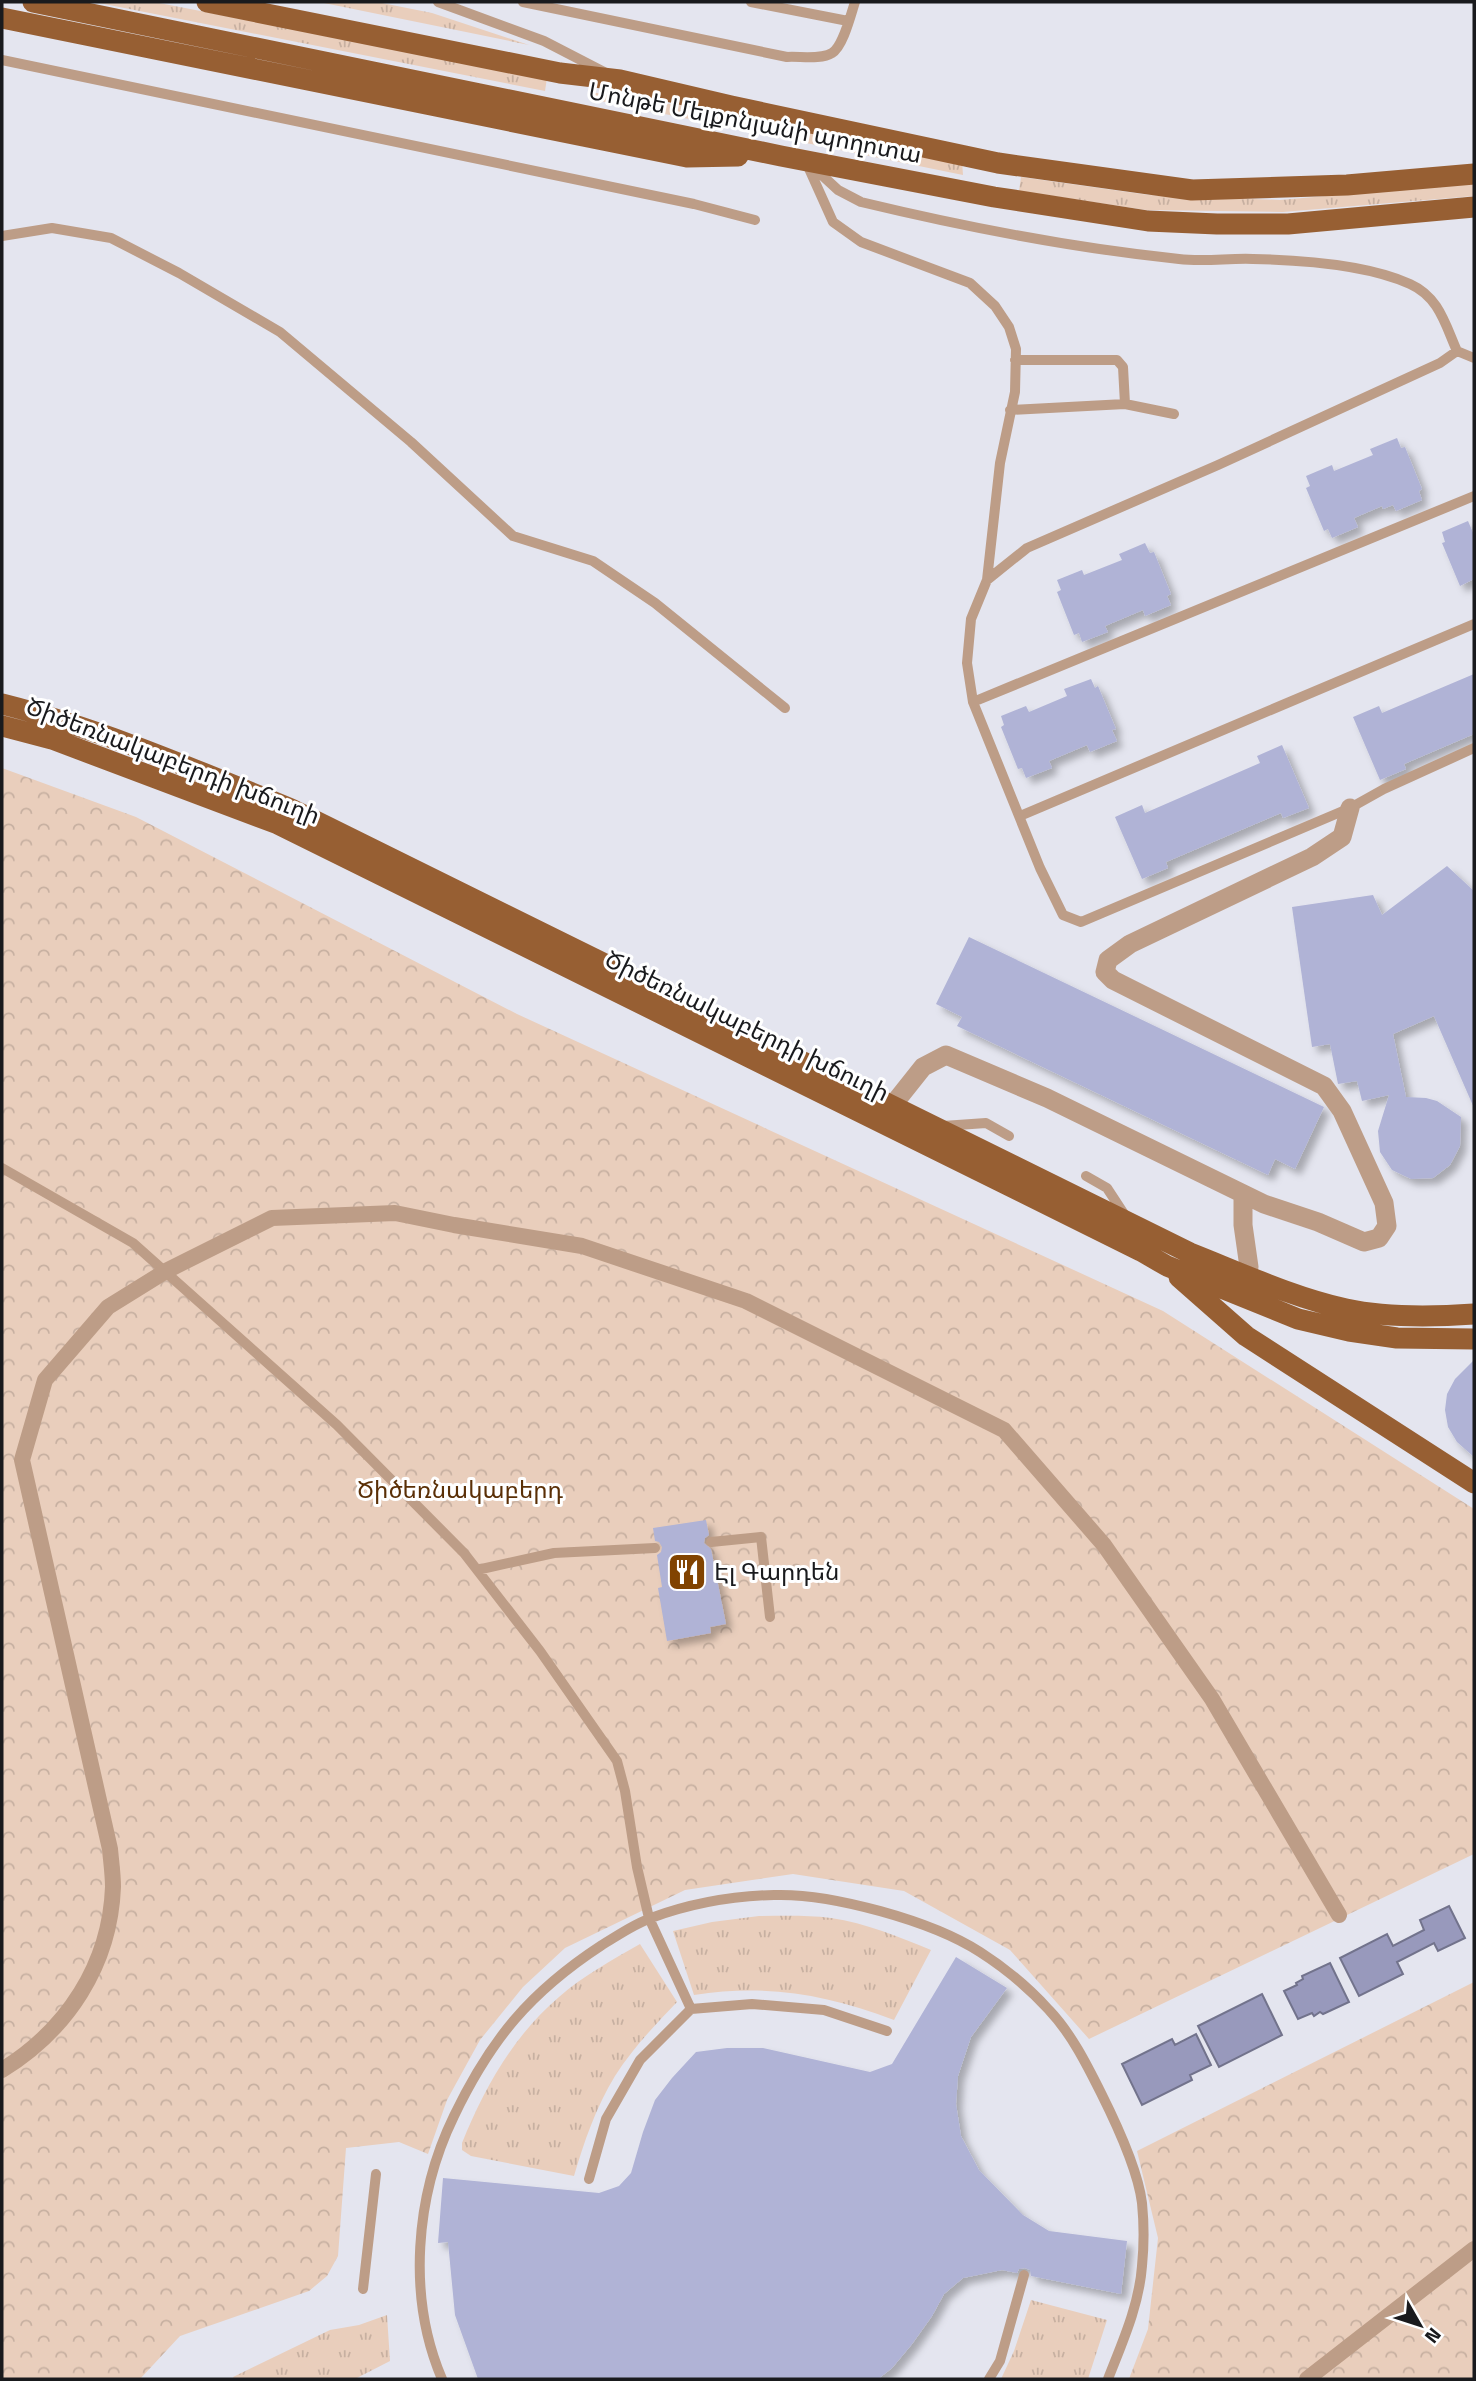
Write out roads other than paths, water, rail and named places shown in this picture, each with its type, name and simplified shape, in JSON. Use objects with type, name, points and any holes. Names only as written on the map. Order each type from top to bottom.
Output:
[{"type":"main road","name":"Մոնթե Մելքոնյանի պողոտա","points":[[33,2],[806,161],[994,197],[1148,221],[1289,224],[1474,208]]},
{"type":"main road","name":"Մոնթե Մելքոնյանի պողոտա","points":[[207,2],[560,73],[621,80],[998,163],[1192,190],[1347,185],[1474,174]]},
{"type":"main road","points":[[2,18],[687,156],[781,156]]},
{"type":"main road","points":[[552,109],[560,73]]},
{"type":"main road","points":[[994,197],[998,163]]},
{"type":"main road","name":"Ծիծեռնակաբերդի խճուղի","points":[[2,704],[43,714],[148,752],[291,809],[1189,1253],[1283,1291],[1347,1309],[1395,1315],[1474,1314]]},
{"type":"main road","name":"Ծիծեռնակաբերդի խճուղի","points":[[2,726],[52,739],[278,824],[551,957],[1167,1266],[1298,1319],[1349,1331],[1397,1338],[1474,1339]]},
{"type":"main road","points":[[1167,1266],[1246,1336],[1474,1483]]},
{"type":"street","points":[[892,1106],[923,1067],[946,1055],[1046,1098],[1264,1204],[1318,1222],[1364,1242],[1379,1238],[1387,1226],[1384,1203],[1342,1111],[1324,1086],[1113,980],[1105,972],[1108,960],[1130,944],[1312,857],[1342,837],[1350,808]]},
{"type":"street","points":[[1243,1195],[1243,1225],[1249,1267]]},
{"type":"street","points":[[2,2070],[46,2039],[77,2001],[98,1960],[113,1886],[110,1849],[22,1460],[45,1380],[108,1307],[166,1271],[272,1218],[395,1213],[454,1226],[582,1246],[746,1301],[1004,1430],[1104,1545],[1212,1699],[1339,1914]]},
{"type":"street","points":[[1307,2379],[1474,2249]]},
{"type":"lane","points":[[442,2],[544,41],[621,80]]},
{"type":"lane","points":[[523,2],[787,57],[834,53],[840,44],[855,2]]},
{"type":"lane","points":[[751,2],[848,22]]},
{"type":"lane","points":[[2,60],[694,204],[755,220]]},
{"type":"lane","points":[[806,161],[838,190],[861,202],[901,212],[1074,245],[1182,260],[1254,259],[1304,262],[1360,269],[1395,278],[1411,284],[1432,299],[1443,317],[1457,351],[1474,358]]},
{"type":"lane","points":[[806,161],[832,222],[861,242],[970,283],[995,306],[1009,327],[1016,349],[1014,392],[1000,463],[987,580],[971,619],[967,663],[973,702],[1040,868],[1063,915],[1081,922],[1350,808],[1384,789],[1474,748]]},
{"type":"lane","points":[[2,236],[52,228],[111,238],[179,273],[280,332],[411,442],[513,536],[593,561],[655,603],[785,708]]},
{"type":"lane","points":[[987,580],[1027,548],[1230,460],[1440,363],[1457,351]]},
{"type":"lane","points":[[1015,360],[1117,360],[1124,367],[1125,404]]},
{"type":"lane","points":[[1010,410],[1125,404],[1174,414]]},
{"type":"lane","points":[[973,702],[1474,496]]},
{"type":"lane","points":[[1020,816],[1474,624]]},
{"type":"lane","points":[[935,1127],[986,1123],[1009,1136]]},
{"type":"lane","points":[[2,1168],[133,1243],[337,1425],[464,1553],[540,1651],[617,1761],[649,1918],[691,2009]]},
{"type":"lane","points":[[1086,1176],[1107,1188],[1130,1223]]},
{"type":"lane","points":[[711,1542],[761,1537],[770,1617]]},
{"type":"lane","points":[[477,1570],[554,1553],[655,1548]]},
{"type":"lane","points":[[442,2379],[430,2352],[421,2303],[423,2218],[435,2162],[447,2129],[471,2081],[491,2049],[530,2000],[568,1967],[649,1918],[715,1901],[775,1895],[836,1900],[895,1916],[977,1950],[1006,1970],[1051,2011],[1083,2057],[1125,2143],[1142,2202],[1142,2267],[1133,2316],[1108,2379]]},
{"type":"lane","points":[[589,2179],[606,2119],[640,2060],[691,2009],[752,2004],[824,2010],[887,2031]]},
{"type":"lane","points":[[363,2288],[376,2174]]},
{"type":"lane","points":[[989,2379],[1000,2361],[1024,2275]]},
{"type":"water","points":[[1449,1906],[1465,1938],[1438,1951],[1434,1943],[1397,1962],[1403,1974],[1359,1996],[1340,1958],[1387,1934],[1393,1946],[1424,1930],[1420,1920]]},
{"type":"water","points":[[1330,1963],[1349,2002],[1323,2014],[1320,2012],[1314,2016],[1312,2013],[1298,2019],[1284,1991],[1297,1985],[1296,1983],[1303,1979],[1302,1976]]},
{"type":"water","points":[[1262,1994],[1282,2035],[1219,2067],[1198,2026]]},
{"type":"water","points":[[1196,2034],[1211,2065],[1190,2075],[1192,2080],[1142,2105],[1122,2064],[1172,2039],[1175,2045]]},
{"type":"place","name":"Էլ Գարդեն","points":[[687,1572]]},
{"type":"park label","name":"Ծիծեռնակաբերդ","points":[[460,1490]]}]
